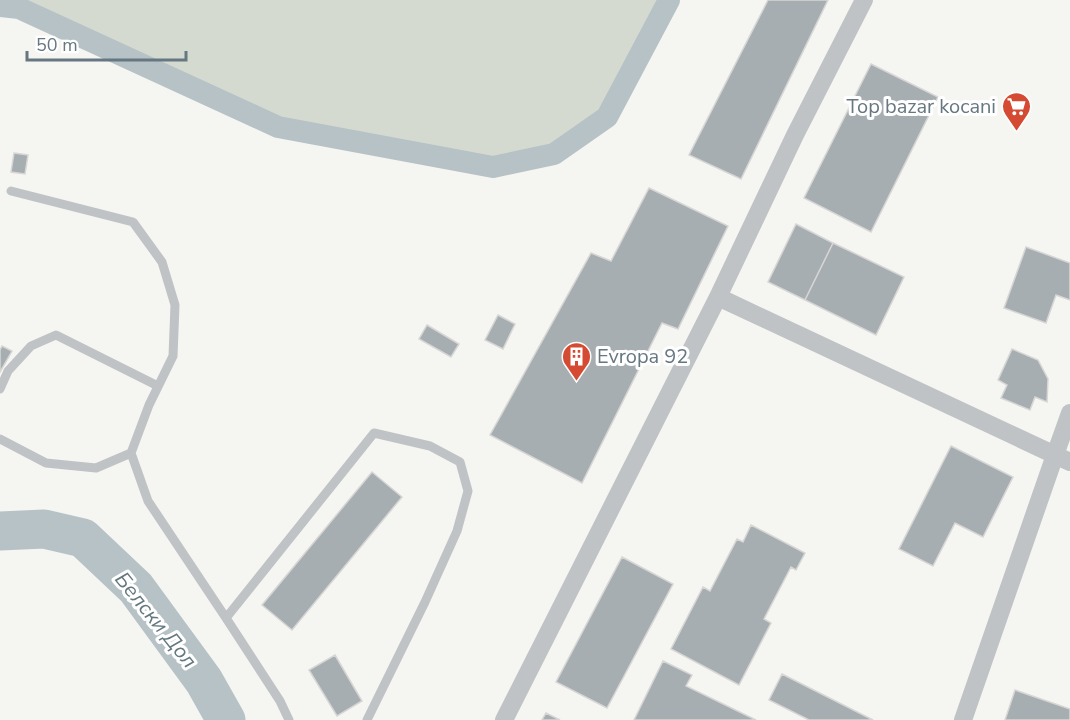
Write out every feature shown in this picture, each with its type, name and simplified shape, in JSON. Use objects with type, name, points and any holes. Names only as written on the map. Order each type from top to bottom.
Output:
[{"type":"street","points":[[504,720],[718,297],[795,135],[864,0]]},
{"type":"street","points":[[718,297],[1062,459]]},
{"type":"street","points":[[963,720],[1062,459],[1070,413]]},
{"type":"lane","points":[[11,190],[133,222],[162,262],[175,305],[173,356],[158,386],[131,453],[148,501],[280,701],[289,720]]},
{"type":"lane","points":[[0,389],[8,371],[31,346],[56,334],[158,386]]},
{"type":"lane","points":[[226,618],[374,433],[430,446],[460,462],[468,491],[457,531],[367,720]]},
{"type":"lane","points":[[0,439],[46,463],[96,468],[131,453]]},
{"type":"shaded area","points":[[0,0],[669,0],[607,117],[554,154],[493,167],[278,127],[19,8],[0,6]]},
{"type":"building","points":[[768,0],[828,0],[741,179],[689,155]]},
{"type":"building","points":[[871,64],[938,97],[871,232],[804,198]]},
{"type":"building","points":[[14,153],[28,155],[25,174],[11,172]]},
{"type":"building","name":"Evropa 92","points":[[649,188],[728,226],[678,329],[662,323],[582,483],[490,435],[591,253],[611,261]]},
{"type":"building","points":[[796,224],[833,243],[805,300],[768,282]]},
{"type":"building","points":[[833,243],[904,277],[876,335],[805,300]]},
{"type":"building","points":[[1026,247],[1070,263],[1070,300],[1056,295],[1046,323],[1004,308]]},
{"type":"building","points":[[498,315],[515,324],[503,349],[485,340]]},
{"type":"building","points":[[427,325],[459,344],[451,357],[419,339]]},
{"type":"building","points":[[2,346],[12,351],[0,372],[0,350]]},
{"type":"building","points":[[1012,349],[1038,360],[1048,379],[1047,402],[1035,397],[1030,410],[1001,398],[1007,385],[998,380]]},
{"type":"building","points":[[951,446],[1013,477],[983,537],[955,523],[933,566],[899,549]]},
{"type":"building","points":[[372,472],[402,497],[292,630],[262,605]]},
{"type":"building","points":[[751,525],[805,553],[796,570],[791,567],[764,619],[771,623],[739,685],[671,649],[703,587],[710,591],[737,539],[743,542]]},
{"type":"building","points":[[622,557],[673,584],[607,708],[556,682]]},
{"type":"building","points":[[335,655],[362,701],[337,716],[309,670]]},
{"type":"building","points":[[663,661],[692,675],[686,686],[756,720],[634,720]]},
{"type":"building","points":[[782,674],[873,720],[809,720],[769,700]]},
{"type":"building","points":[[1015,690],[1070,709],[1070,720],[1005,720]]},
{"type":"building","points":[[546,713],[560,720],[542,720]]},
{"type":"waterway","points":[[0,6],[19,8],[278,127],[493,167],[554,154],[607,117],[669,0]]},
{"type":"waterway","name":"Белски Дол","points":[[0,531],[44,529],[83,538],[136,588],[204,681],[226,720]]},
{"type":"place","name":"Top bazar kocani","points":[[1017,132]]},
{"type":"place","name":"Evropa 92","points":[[576,382]]}]
